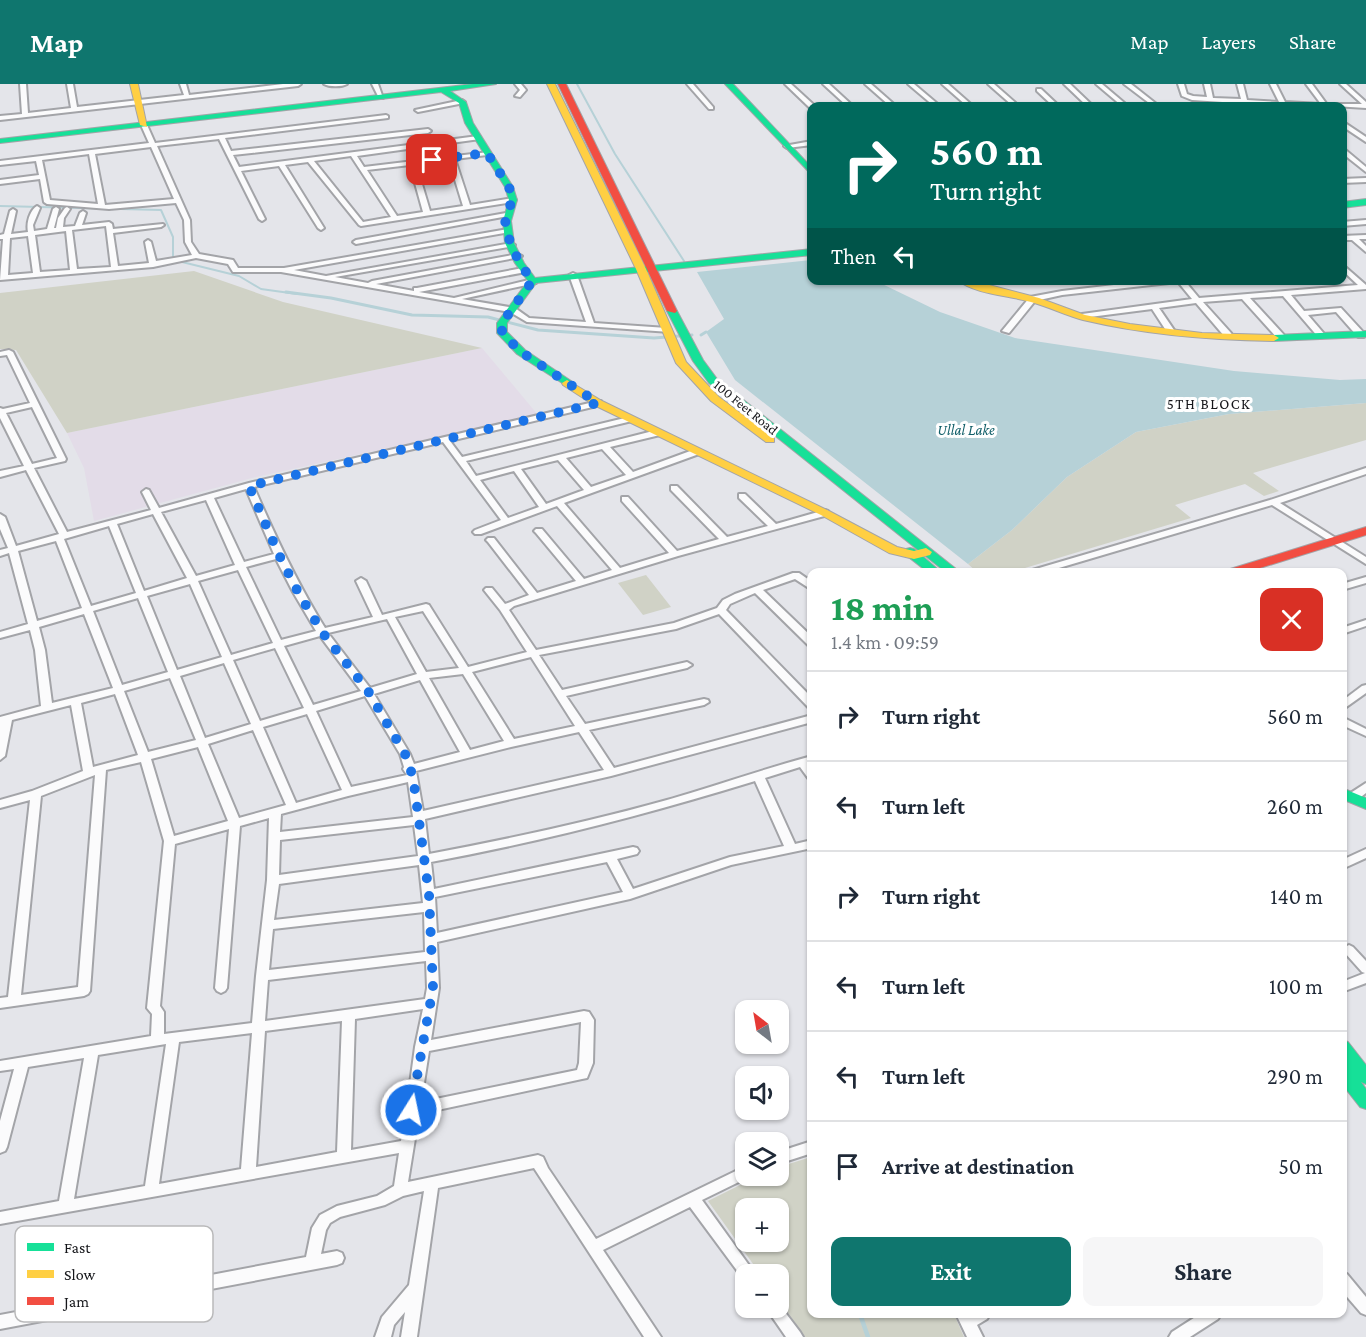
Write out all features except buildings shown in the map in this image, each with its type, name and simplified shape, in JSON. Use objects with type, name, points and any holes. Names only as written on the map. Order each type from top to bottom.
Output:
[{"type":"street","points":[[23,84],[25,116]]},
{"type":"street","points":[[70,84],[74,110]]},
{"type":"street","points":[[134,84],[141,102],[144,123],[188,220],[188,242],[196,256]]},
{"type":"street","points":[[183,84],[187,97]]},
{"type":"street","points":[[0,118],[298,84]]},
{"type":"street","points":[[327,84],[344,84]]},
{"type":"street","points":[[0,139],[144,123],[379,92],[464,84]]},
{"type":"street","points":[[379,92],[443,90],[492,84]]},
{"type":"street","points":[[518,84],[523,90],[518,96]]},
{"type":"street","name":"100 Feet Road","points":[[551,84],[648,268]]},
{"type":"street","name":"100 Feet Road","points":[[562,84],[648,268],[675,334],[712,381],[920,554],[932,568]]},
{"type":"street","points":[[690,84],[711,108]]},
{"type":"street","points":[[729,84],[807,168]]},
{"type":"street","points":[[789,84],[807,102]]},
{"type":"street","points":[[826,84],[846,102]]},
{"type":"street","points":[[867,84],[888,102]]},
{"type":"street","points":[[911,84],[932,102]]},
{"type":"street","points":[[945,84],[965,102]]},
{"type":"street","points":[[991,84],[1011,102]]},
{"type":"street","points":[[1067,84],[1086,102]]},
{"type":"street","points":[[1099,84],[1120,102]]},
{"type":"street","points":[[1127,84],[1151,102]]},
{"type":"street","points":[[1181,84],[1186,96],[1220,102]]},
{"type":"street","points":[[1207,84],[1211,100]]},
{"type":"street","points":[[1240,84],[1245,102]]},
{"type":"street","points":[[1273,84],[1282,102]]},
{"type":"street","points":[[1309,84],[1321,102]]},
{"type":"street","points":[[1343,84],[1366,106]]},
{"type":"street","points":[[443,90],[462,102],[478,138],[509,187],[513,200],[506,215],[512,244],[523,270],[533,280]]},
{"type":"street","points":[[1039,90],[1052,102]]},
{"type":"street","points":[[418,110],[462,102]]},
{"type":"street","points":[[1347,106],[1366,106]]},
{"type":"street","points":[[0,163],[386,117]]},
{"type":"street","points":[[1347,127],[1366,140]]},
{"type":"street","points":[[231,153],[428,131]]},
{"type":"street","points":[[221,137],[262,219]]},
{"type":"street","points":[[239,169],[478,138]]},
{"type":"street","points":[[787,146],[807,144]]},
{"type":"street","points":[[92,152],[102,206]]},
{"type":"street","points":[[363,169],[487,153]]},
{"type":"street","points":[[353,155],[396,219]]},
{"type":"street","points":[[1347,156],[1362,156]]},
{"type":"street","points":[[1347,157],[1366,170]]},
{"type":"street","points":[[39,158],[47,202],[102,206],[179,201]]},
{"type":"street","points":[[451,158],[467,207]]},
{"type":"street","points":[[310,160],[361,224],[513,200]]},
{"type":"street","points":[[413,163],[427,214]]},
{"type":"street","points":[[281,164],[321,228]]},
{"type":"street","points":[[0,182],[42,177]]},
{"type":"street","points":[[1347,182],[1366,180]]},
{"type":"street","points":[[1347,204],[1366,202]]},
{"type":"street","points":[[37,208],[31,221],[30,234],[37,274]]},
{"type":"street","points":[[50,232],[56,209]]},
{"type":"street","points":[[59,231],[61,218],[68,209]]},
{"type":"street","points":[[13,211],[3,237],[2,278],[153,265],[196,256],[230,262],[236,270],[281,270],[512,244]]},
{"type":"street","points":[[74,270],[73,229],[82,213]]},
{"type":"street","points":[[356,242],[506,215]]},
{"type":"street","points":[[1347,224],[1366,222]]},
{"type":"street","points":[[3,237],[109,224],[114,267]]},
{"type":"street","points":[[110,231],[161,225]]},
{"type":"street","points":[[1353,237],[1366,250]]},
{"type":"street","points":[[1347,238],[1366,237]]},
{"type":"street","points":[[148,242],[153,265]]},
{"type":"street","points":[[320,278],[512,244]]},
{"type":"street","points":[[363,285],[512,244]]},
{"type":"street","points":[[451,299],[533,280],[807,252]]},
{"type":"street","points":[[281,270],[512,310],[527,320],[675,334]]},
{"type":"street","points":[[408,292],[523,270]]},
{"type":"street","points":[[1082,316],[1199,300],[1364,287],[1347,271]]},
{"type":"street","points":[[573,275],[591,325]]},
{"type":"street","points":[[533,280],[502,323],[502,333],[521,352],[598,403],[628,419],[825,513],[893,550],[920,554]]},
{"type":"street","points":[[971,285],[1033,299],[1082,316],[1170,330],[1281,337],[1364,335]]},
{"type":"street","points":[[1006,331],[1033,299],[1062,293],[1141,285]]},
{"type":"street","points":[[1184,285],[1228,335]]},
{"type":"street","points":[[1324,285],[1328,290]]},
{"type":"street","points":[[1284,292],[1322,336]]},
{"type":"street","points":[[1244,296],[1281,337]]},
{"type":"street","points":[[1153,305],[1170,330]]},
{"type":"street","points":[[1302,313],[1338,310],[1364,335]]},
{"type":"street","points":[[0,354],[9,352],[62,459],[0,474]]},
{"type":"street","points":[[0,553],[208,496],[598,403]]},
{"type":"street","points":[[35,404],[0,411],[62,536],[87,610],[145,758],[170,841],[153,1008],[158,1012],[157,1041]]},
{"type":"street","points":[[460,460],[628,419]]},
{"type":"street","points":[[473,479],[657,433]]},
{"type":"street","points":[[446,441],[506,521]]},
{"type":"street","points":[[604,446],[631,476]]},
{"type":"street","points":[[478,532],[696,452]]},
{"type":"street","points":[[560,457],[589,490]]},
{"type":"street","points":[[516,468],[544,507]]},
{"type":"street","points":[[1049,568],[1273,502],[1366,471]]},
{"type":"street","points":[[249,486],[279,555],[322,632],[368,691],[405,754],[420,818],[432,939],[433,988],[411,1110],[400,1190]]},
{"type":"street","points":[[674,488],[725,540]]},
{"type":"street","points":[[146,492],[193,580],[258,724],[292,807]]},
{"type":"street","points":[[208,496],[239,567],[311,708],[348,792]]},
{"type":"street","points":[[742,496],[774,527]]},
{"type":"street","points":[[625,499],[675,554]]},
{"type":"street","points":[[558,502],[618,572]]},
{"type":"street","points":[[1273,502],[1366,561]]},
{"type":"street","points":[[504,609],[535,597],[675,554],[825,513]]},
{"type":"street","points":[[0,517],[13,550],[40,650],[46,709]]},
{"type":"street","points":[[112,523],[235,823],[221,988]]},
{"type":"street","points":[[539,531],[583,583]]},
{"type":"street","points":[[1247,568],[1366,531]]},
{"type":"street","points":[[491,540],[535,597]]},
{"type":"street","name":"100 Feet Road","points":[[920,554],[946,568]]},
{"type":"street","points":[[0,634],[279,555]]},
{"type":"street","points":[[0,804],[36,794],[95,770],[203,742],[424,675],[464,671],[535,653],[676,626],[721,610],[726,602],[796,575],[807,583]]},
{"type":"street","points":[[1347,586],[1366,580]]},
{"type":"street","points":[[361,581],[424,675],[466,753]]},
{"type":"street","points":[[756,589],[807,637]]},
{"type":"street","points":[[489,590],[535,653],[580,727],[611,772]]},
{"type":"street","points":[[0,756],[3,719],[117,690],[322,632],[426,607],[464,671],[511,742]]},
{"type":"street","points":[[721,610],[807,700]]},
{"type":"street","points":[[1347,629],[1366,623]]},
{"type":"street","points":[[560,694],[687,665]]},
{"type":"street","points":[[1347,704],[1366,688]]},
{"type":"street","points":[[0,1003],[84,991],[95,770],[75,701]]},
{"type":"street","points":[[170,841],[348,792],[466,753],[704,702]]},
{"type":"street","points":[[274,837],[420,818],[611,772],[807,719]]},
{"type":"street","points":[[1347,723],[1366,733]]},
{"type":"street","points":[[273,880],[425,860],[541,837],[807,761]]},
{"type":"street","points":[[758,776],[791,848]]},
{"type":"street","points":[[1348,795],[1366,787]]},
{"type":"street","points":[[14,1001],[36,794]]},
{"type":"street","points":[[1348,795],[1366,804]]},
{"type":"street","points":[[248,1174],[262,976],[273,880],[275,811]]},
{"type":"street","points":[[432,939],[630,895],[730,861],[807,845]]},
{"type":"street","points":[[269,925],[429,901],[633,851]]},
{"type":"street","points":[[1347,862],[1366,853]]},
{"type":"street","points":[[610,856],[630,895]]},
{"type":"street","points":[[1349,950],[1366,969]]},
{"type":"street","points":[[262,976],[431,956]]},
{"type":"street","points":[[1347,985],[1366,978]]},
{"type":"street","points":[[0,1066],[173,1038],[430,1003]]},
{"type":"street","points":[[344,1157],[349,1015]]},
{"type":"street","points":[[411,1110],[582,1074],[586,1063],[588,1020],[584,1016],[422,1047]]},
{"type":"street","points":[[151,1192],[173,1038]]},
{"type":"street","points":[[65,1207],[92,1052]]},
{"type":"street","points":[[1347,1053],[1366,1077]]},
{"type":"street","points":[[0,1147],[22,1063]]},
{"type":"street","points":[[1347,1077],[1366,1102]]},
{"type":"street","points":[[0,1218],[406,1146]]},
{"type":"street","points":[[789,1154],[807,1149]]},
{"type":"street","points":[[312,1263],[319,1228],[325,1219],[337,1212],[380,1202],[400,1190],[538,1161],[543,1172],[653,1337]]},
{"type":"street","points":[[594,1247],[735,1177]]},
{"type":"street","points":[[409,1337],[432,1184]]},
{"type":"street","points":[[692,1198],[741,1264]]},
{"type":"street","points":[[213,1282],[337,1258]]},
{"type":"street","points":[[1347,1285],[1366,1308]]},
{"type":"street","points":[[383,1337],[387,1323],[417,1287]]},
{"type":"street","points":[[781,1318],[795,1337]]},
{"type":"street","points":[[966,1318],[975,1337]]},
{"type":"street","points":[[1177,1337],[1207,1318]]},
{"type":"street","points":[[0,1322],[15,1319]]},
{"type":"shaded area","points":[[194,271],[283,302],[482,348],[67,433],[16,350],[0,349],[0,293]]},
{"type":"shaded area","points":[[482,348],[538,415],[252,478],[94,521],[84,468],[67,433]]},
{"type":"shaded area","points":[[1366,403],[1366,440],[1253,473],[1279,491],[1264,496],[1245,484],[1175,505],[1191,518],[1025,568],[972,568],[968,564],[1012,530],[1067,477],[1136,432],[1229,414]]},
{"type":"shaded area","points":[[646,575],[671,607],[643,615],[618,583]]},
{"type":"shaded area","points":[[807,1158],[807,1318],[956,1318],[964,1337],[805,1337],[789,1314],[789,1264],[753,1264],[745,1252],[789,1252],[789,1198],[735,1198],[735,1239],[708,1201],[738,1186],[789,1186],[789,1164]]},
{"type":"water","name":"Ullal Lake","points":[[807,260],[807,285],[884,285],[940,312],[1015,338],[1234,371],[1340,380],[1366,379],[1366,403],[1229,414],[1136,432],[1067,477],[1012,530],[968,564],[735,380],[706,332],[724,319],[697,272]]},
{"type":"waterway","points":[[577,84],[615,154],[684,261]]},
{"type":"waterway","points":[[0,206],[161,210],[173,237],[173,257],[178,261],[239,276],[261,289],[297,294]]},
{"type":"waterway","points":[[286,292],[331,298],[412,315],[488,317],[538,330],[654,338],[692,335]]},
{"type":"waterway","points":[[701,335],[706,332]]},
{"type":"waterway","points":[[861,1318],[868,1337]]},
{"type":"traffic: fast","points":[[0,141],[492,84]]},
{"type":"traffic: fast","points":[[729,84],[807,168]]},
{"type":"traffic: fast","points":[[443,90],[462,102],[469,123],[509,187],[513,200],[507,221],[507,232],[519,263],[533,281],[502,323],[502,333],[521,352],[567,383]]},
{"type":"traffic: fast","points":[[1347,204],[1366,202]]},
{"type":"traffic: fast","points":[[533,281],[807,253]]},
{"type":"traffic: fast","points":[[672,311],[698,361],[713,381],[949,568]]},
{"type":"traffic: fast","points":[[1274,338],[1366,334]]},
{"type":"traffic: fast","points":[[910,552],[930,568]]},
{"type":"traffic: fast","points":[[1347,795],[1366,804]]},
{"type":"traffic: fast","points":[[1347,1053],[1366,1077]]},
{"type":"traffic: fast","points":[[1347,1077],[1366,1102]]},
{"type":"traffic: slow","points":[[134,84],[144,125]]},
{"type":"traffic: slow","points":[[551,84],[641,269],[681,363],[715,399],[770,440]]},
{"type":"traffic: slow","points":[[974,285],[1036,300],[1083,317],[1130,327],[1202,336],[1274,338]]},
{"type":"traffic: slow","points":[[567,383],[598,403],[825,513],[893,550],[914,555],[926,552]]},
{"type":"traffic: jam","points":[[562,84],[672,311]]},
{"type":"traffic: jam","points":[[1247,568],[1366,531]]},
{"type":"district","name":"5TH BLOCK","points":[[1209,404]]},
{"type":"route","points":[[411,1110],[433,988],[429,894],[413,777],[408,769],[405,754],[368,691],[322,632],[298,592],[249,486],[446,441],[598,403],[521,352],[502,333],[502,323],[533,280],[523,270],[507,231],[506,215],[513,200],[509,187],[487,153],[432,160]]}]
